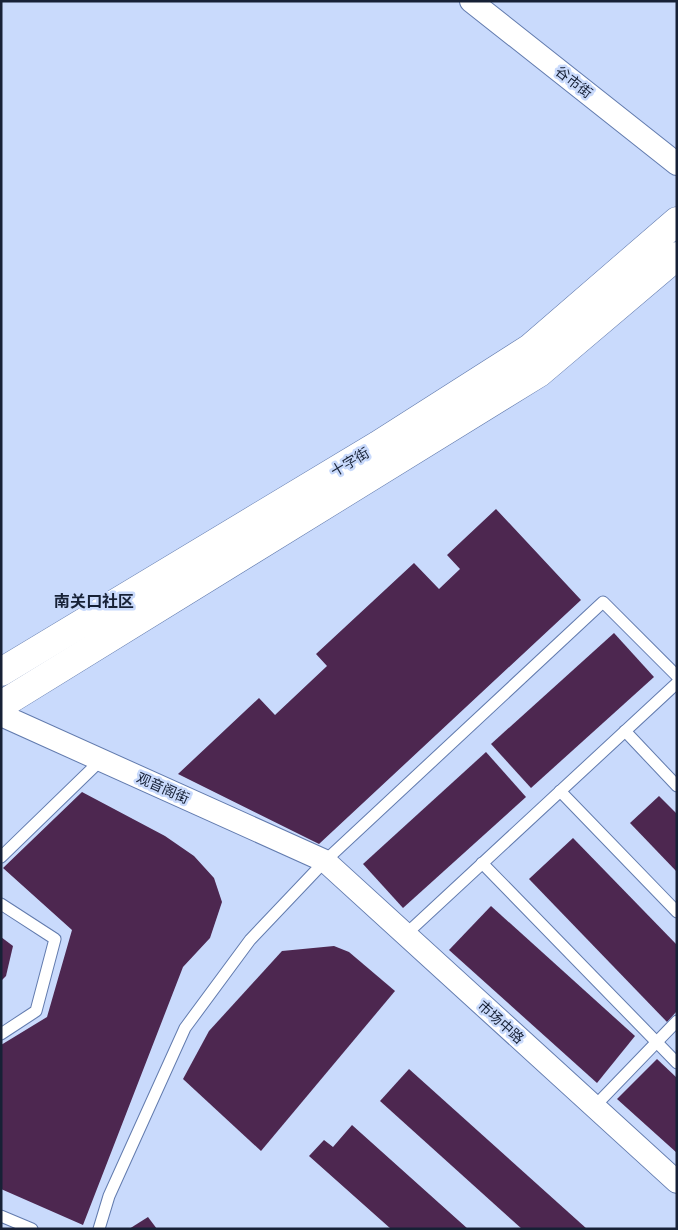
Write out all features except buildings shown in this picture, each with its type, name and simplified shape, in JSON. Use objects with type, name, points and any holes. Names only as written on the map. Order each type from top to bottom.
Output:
[{"type":"main road","name":"十字街","points":[[1,672],[378,445],[530,348],[677,221]]},
{"type":"main road","name":"十字街","points":[[1,705],[539,373],[677,256]]},
{"type":"street","name":"谷市街","points":[[472,1],[677,164]]},
{"type":"street","name":"观音阁街","points":[[1,715],[325,861]]},
{"type":"street","name":"市场中路","points":[[325,861],[677,1182]]},
{"type":"lane","points":[[99,1229],[109,1196],[185,1028],[250,940],[325,861],[603,602],[677,676]]},
{"type":"lane","points":[[405,935],[677,682]]},
{"type":"lane","points":[[625,730],[677,786]]},
{"type":"lane","points":[[1,858],[101,760]]},
{"type":"lane","points":[[560,791],[677,912]]},
{"type":"lane","points":[[482,863],[677,1064]]},
{"type":"lane","points":[[1,904],[55,939],[36,1011],[1,1034]]},
{"type":"lane","points":[[594,1107],[677,1021]]},
{"type":"lane","points":[[1,1216],[32,1229]]},
{"type":"district","name":"南关口社区","points":[[94,601]]}]
